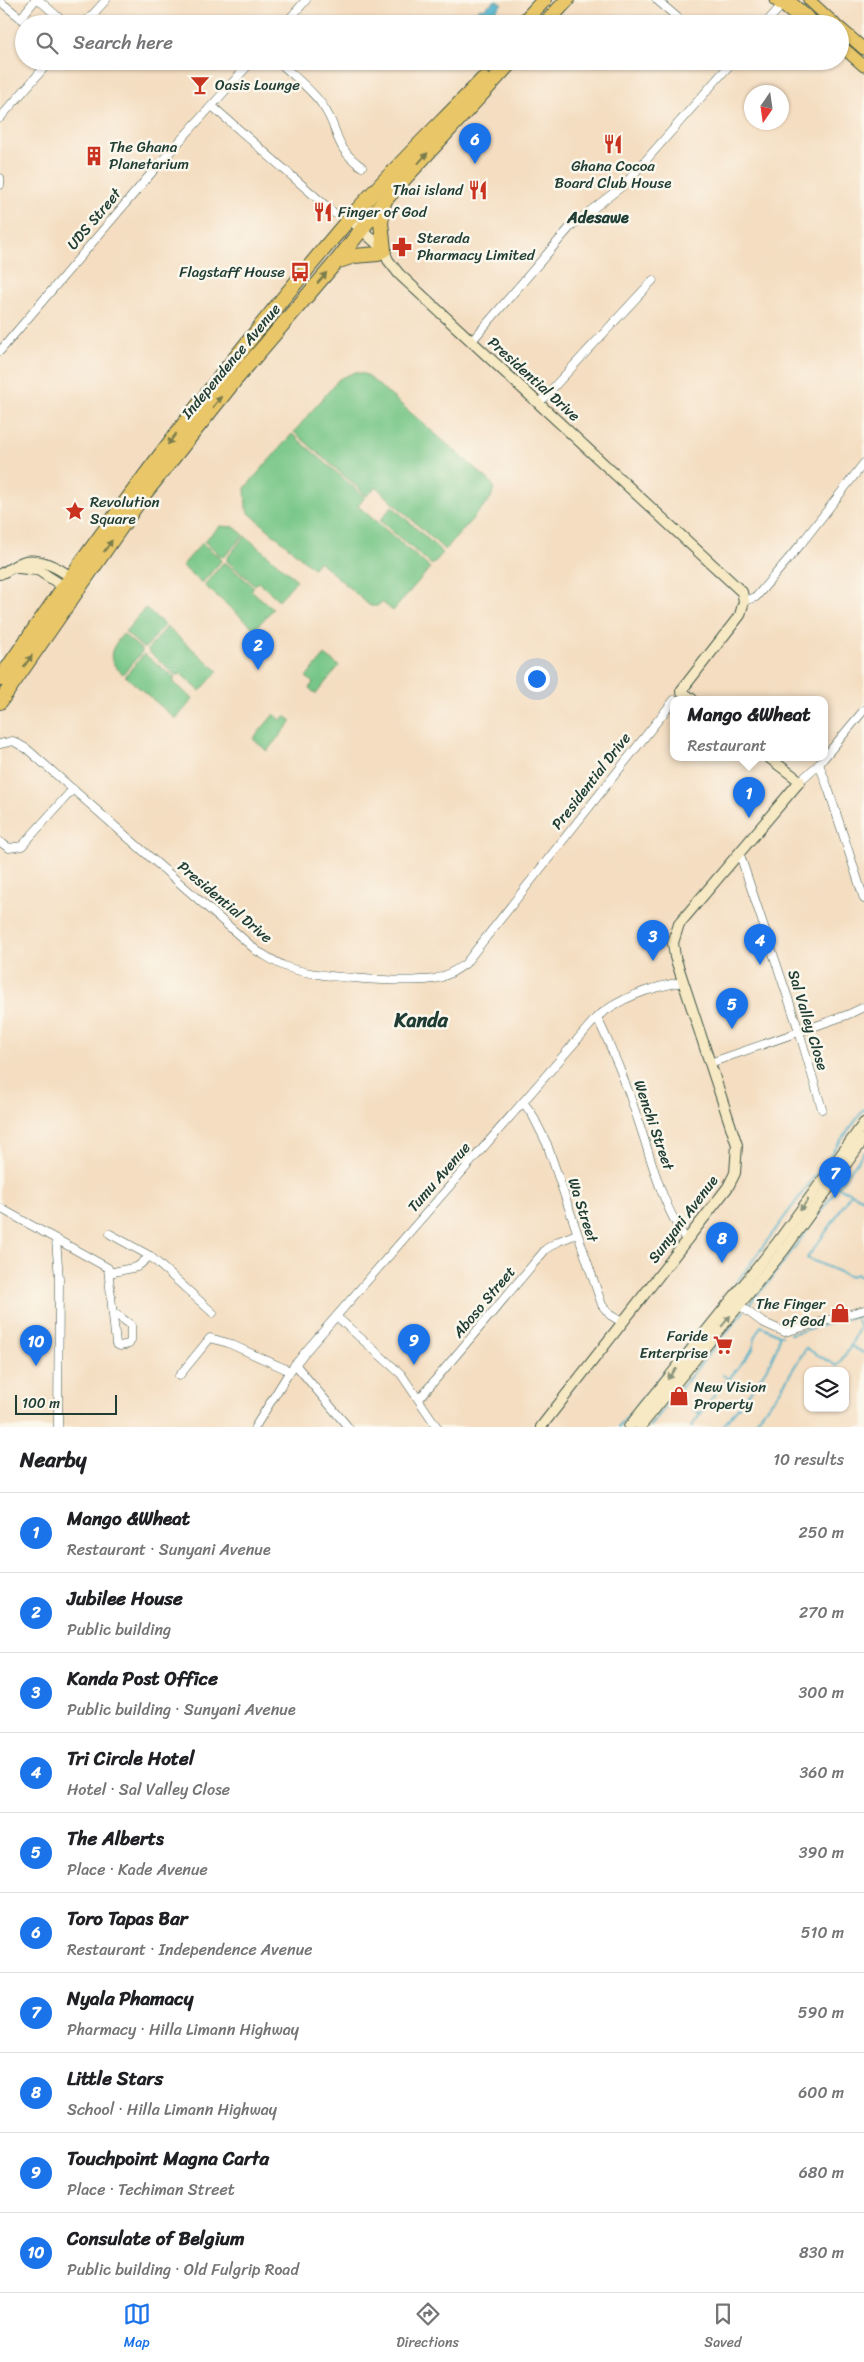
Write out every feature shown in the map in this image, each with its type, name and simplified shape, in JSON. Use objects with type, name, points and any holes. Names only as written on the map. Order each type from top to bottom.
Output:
[{"type":"highway","points":[[530,15],[544,0]]},
{"type":"highway","points":[[541,15],[554,0]]},
{"type":"highway","points":[[553,15],[567,0]]},
{"type":"highway","points":[[563,15],[576,0]]},
{"type":"highway","name":"Independence Avenue","points":[[0,702],[72,585],[203,398],[348,221],[501,70]]},
{"type":"highway","name":"Independence Avenue","points":[[0,679],[72,585],[236,379],[336,262],[384,201],[502,70]]},
{"type":"highway","points":[[336,262],[354,256],[383,255],[381,223],[384,201]]},
{"type":"main road","points":[[809,0],[825,15]]},
{"type":"main road","points":[[820,0],[832,15]]},
{"type":"main road","points":[[781,2],[795,15]]},
{"type":"main road","points":[[781,2],[802,15]]},
{"type":"main road","points":[[849,35],[864,49]]},
{"type":"main road","points":[[849,52],[864,66]]},
{"type":"street","points":[[23,15],[35,0]]},
{"type":"street","points":[[39,0],[56,15]]},
{"type":"street","points":[[92,15],[106,0]]},
{"type":"street","points":[[293,15],[306,0]]},
{"type":"street","points":[[657,0],[674,15]]},
{"type":"street","points":[[772,15],[781,2]]},
{"type":"street","points":[[2,3],[17,15]]},
{"type":"street","points":[[0,118],[42,70]]},
{"type":"street","name":"UDS Street","points":[[0,351],[160,163],[244,70]]},
{"type":"street","points":[[287,70],[322,104],[340,146],[348,157],[362,166]]},
{"type":"street","points":[[471,342],[572,225],[625,184],[724,70]]},
{"type":"street","points":[[212,106],[334,213]]},
{"type":"street","points":[[0,178],[0,185]]},
{"type":"street","name":"Presidential Drive","points":[[348,221],[383,255],[399,274],[471,342],[738,587],[744,601],[740,615],[677,696]]},
{"type":"street","points":[[539,403],[653,280]]},
{"type":"street","points":[[744,601],[756,597],[801,544],[864,463]]},
{"type":"street","points":[[0,574],[14,568],[38,570],[72,585]]},
{"type":"street","name":"Presidential Drive","points":[[0,744],[13,741],[27,749],[257,951],[283,966],[297,970],[368,979],[435,979],[466,964],[670,705]]},
{"type":"street","name":"Sunyani Avenue","points":[[828,752],[864,710]]},
{"type":"street","points":[[773,761],[800,781]]},
{"type":"street","name":"Sunyani Avenue","points":[[541,1427],[687,1241],[728,1187],[735,1173],[737,1145],[682,982],[673,943],[676,928],[740,855],[800,781],[821,761]]},
{"type":"street","points":[[818,764],[830,791],[864,899]]},
{"type":"street","points":[[0,842],[9,848],[22,846],[73,788]]},
{"type":"street","name":"Sal Valley Close","points":[[740,855],[799,1031],[822,1109]]},
{"type":"street","name":"Tumu Avenue","points":[[255,1427],[295,1364],[596,1017],[614,1006],[659,986],[682,982]]},
{"type":"street","points":[[710,1063],[847,1015],[864,1007]]},
{"type":"street","name":"Wenchi Street","points":[[596,1017],[625,1080],[654,1170],[672,1217],[687,1241]]},
{"type":"street","name":"Wa Street","points":[[523,1102],[532,1114],[547,1144],[602,1304],[610,1315],[622,1322]]},
{"type":"street","points":[[629,1427],[777,1243],[864,1123]]},
{"type":"street","points":[[640,1427],[784,1250],[864,1139]]},
{"type":"street","points":[[0,1208],[56,1242],[108,1268],[113,1312]]},
{"type":"street","points":[[110,1234],[150,1256],[213,1313]]},
{"type":"street","name":"Aboso Street","points":[[419,1399],[546,1249],[559,1241],[577,1234]]},
{"type":"street","points":[[56,1242],[59,1279],[58,1427]]},
{"type":"street","points":[[109,1274],[137,1267],[150,1256]]},
{"type":"street","points":[[739,1305],[762,1322],[786,1332],[864,1310]]},
{"type":"street","points":[[337,1317],[400,1374],[437,1427]]},
{"type":"street","points":[[178,1376],[210,1338],[228,1343],[290,1371]]},
{"type":"street","points":[[295,1364],[348,1427]]},
{"type":"green space","points":[[355,372],[367,375],[491,482],[494,488],[491,498],[445,550],[376,487],[367,496],[294,432],[339,379]]},
{"type":"green space","points":[[292,434],[365,497],[358,506],[430,568],[393,611],[382,602],[377,606],[370,606],[319,561],[313,568],[249,513],[246,508],[245,488]]},
{"type":"green space","points":[[392,506],[443,553],[432,565],[380,521]]},
{"type":"green space","points":[[220,526],[234,527],[244,535],[222,557],[204,541]]},
{"type":"green space","points":[[245,536],[297,580],[279,600],[258,582],[255,585],[227,561],[227,558]]},
{"type":"green space","points":[[202,543],[221,561],[202,583],[182,566]]},
{"type":"green space","points":[[223,563],[226,563],[254,587],[251,590],[273,609],[255,629],[204,585]]},
{"type":"green space","points":[[145,608],[165,625],[143,648],[125,632]]},
{"type":"green space","points":[[167,627],[218,671],[200,691],[180,673],[177,676],[149,652],[148,649]]},
{"type":"green space","points":[[123,634],[142,652],[123,674],[114,664],[111,654]]},
{"type":"green space","points":[[144,654],[175,678],[173,682],[193,699],[176,719],[125,676]]},
{"type":"green space","points":[[325,655],[339,666],[316,694],[309,688],[313,683],[306,677]]},
{"type":"green space","points":[[274,714],[281,720],[285,716],[292,721],[267,751],[253,739]]},
{"type":"water","points":[[496,0],[502,4],[492,15],[474,15],[480,8],[483,9]]},
{"type":"waterway","points":[[619,1427],[717,1309],[864,1109]]},
{"type":"waterway","points":[[747,1307],[772,1278],[864,1152]]},
{"type":"waterway","points":[[838,1187],[864,1199]]},
{"type":"waterway","points":[[851,1193],[807,1258],[851,1277],[856,1274],[864,1280]]},
{"type":"waterway","points":[[649,1427],[744,1311]]},
{"type":"waterway","points":[[845,1319],[864,1314]]},
{"type":"waterway","points":[[751,1427],[779,1392],[806,1348],[837,1366],[849,1349],[860,1326],[855,1317]]},
{"type":"waterway","points":[[790,1334],[831,1323]]},
{"type":"waterway","points":[[691,1427],[720,1387],[754,1348],[754,1338],[761,1326],[782,1335]]},
{"type":"waterway","points":[[722,1427],[766,1370],[773,1357],[779,1335]]},
{"type":"waterway","points":[[851,1346],[864,1353]]},
{"type":"waterway","points":[[723,1375],[729,1379]]},
{"type":"waterway","points":[[692,1409],[700,1413]]},
{"type":"place","name":"Oasis Lounge","points":[[200,85]]},
{"type":"place","name":"Ghana Cocoa Board Club House","points":[[613,144]]},
{"type":"place","name":"The Ghana Planetarium","points":[[94,156]]},
{"type":"place","name":"Toro Tapas Bar","points":[[475,164]]},
{"type":"place","name":"Thai island","points":[[478,190]]},
{"type":"place","name":"Finger of God","points":[[323,212]]},
{"type":"place","name":"Sterada Pharmacy Limited","points":[[402,247]]},
{"type":"place","name":"Flagstaff House","points":[[300,272]]},
{"type":"place","name":"Revolution Square","points":[[75,511]]},
{"type":"place","name":"Jubilee House","points":[[258,670]]},
{"type":"place","name":"Mango &Wheat","points":[[749,818]]},
{"type":"place","name":"Kanda Post Office","points":[[653,961]]},
{"type":"place","name":"Tri Circle Hotel","points":[[760,965]]},
{"type":"place","name":"The Alberts","points":[[732,1029]]},
{"type":"place","name":"Nyala Phamacy","points":[[835,1198]]},
{"type":"place","name":"Little Stars","points":[[722,1263]]},
{"type":"place","name":"The Finger of God","points":[[840,1313]]},
{"type":"place","name":"Faride Enterprise","points":[[723,1345]]},
{"type":"place","name":"Touchpoint Magna Carta","points":[[414,1365]]},
{"type":"place","name":"Consulate of Belgium","points":[[36,1366]]},
{"type":"place","name":"New Vision Property","points":[[679,1396]]},
{"type":"district","name":"Adesawe","points":[[598,217]]},
{"type":"district","name":"Kanda","points":[[421,1020]]}]
